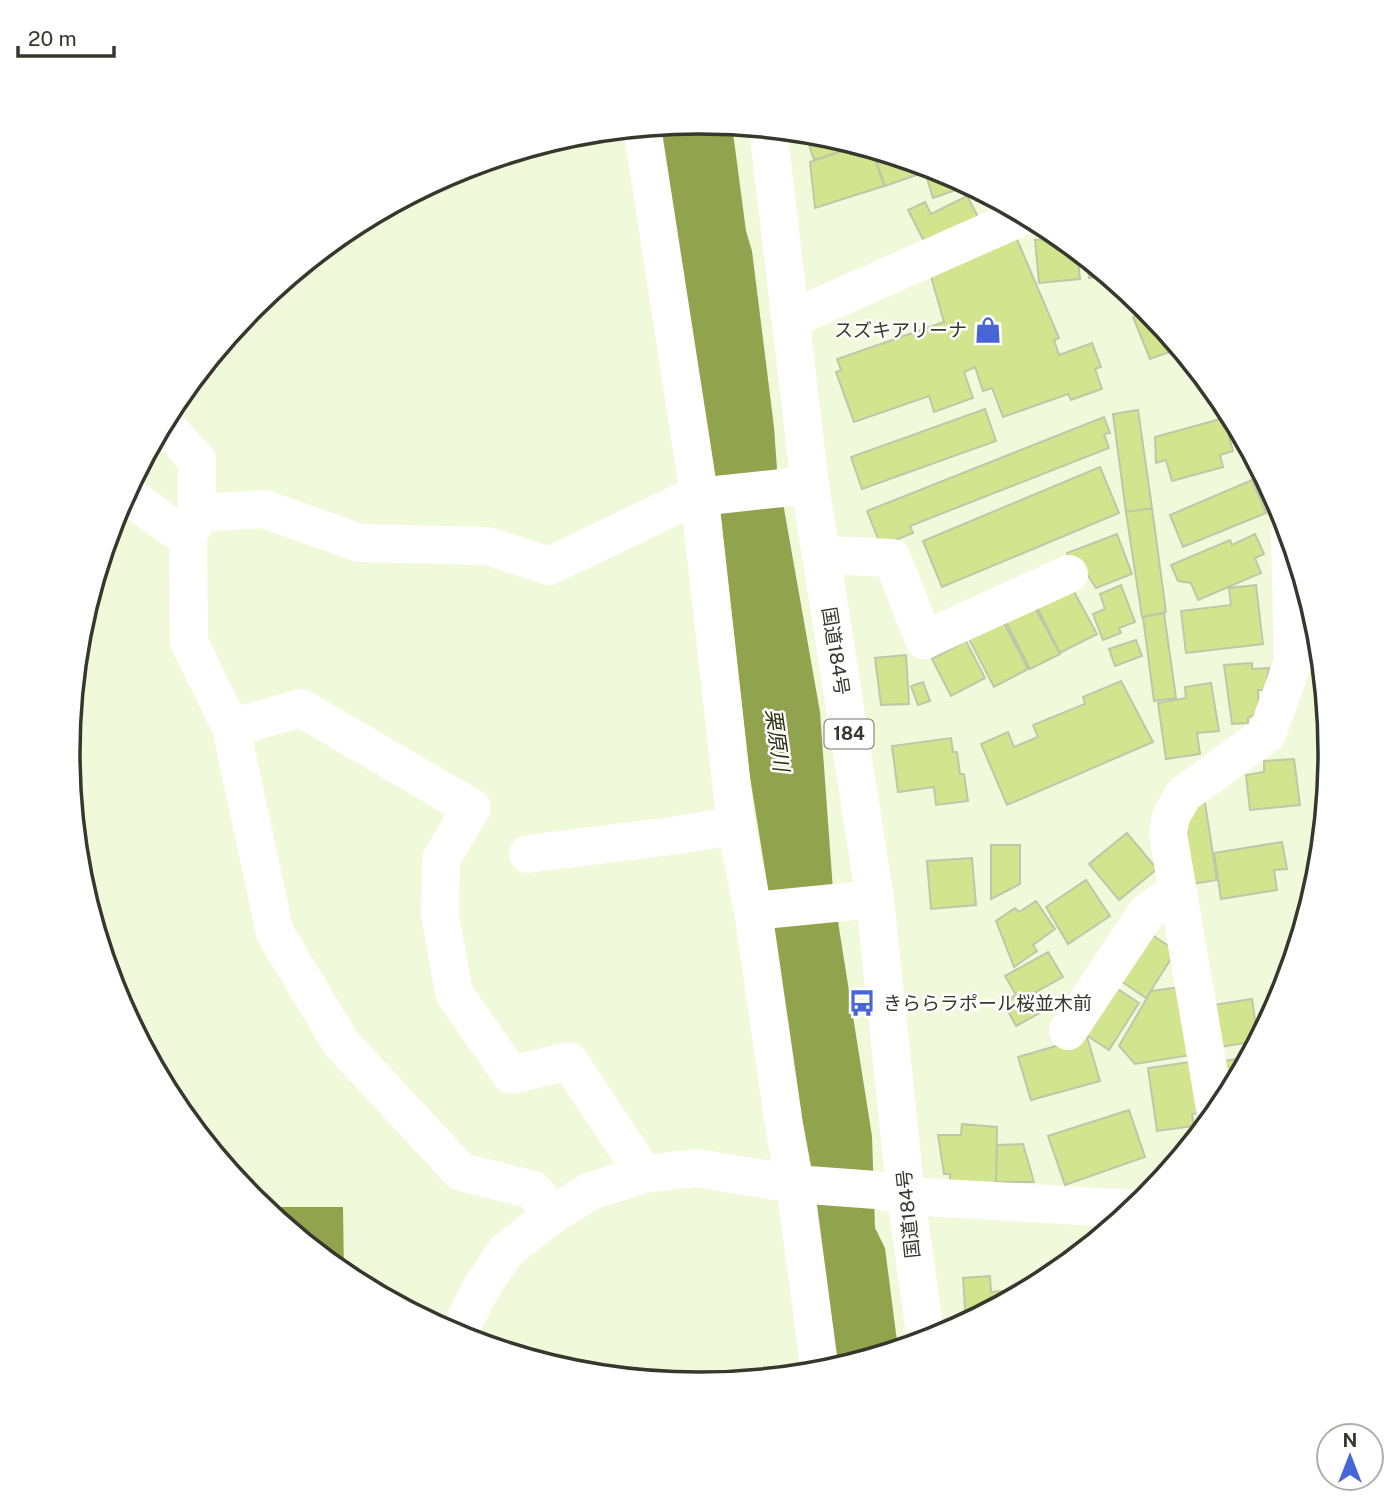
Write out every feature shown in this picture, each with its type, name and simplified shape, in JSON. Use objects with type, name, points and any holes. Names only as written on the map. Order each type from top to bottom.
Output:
[{"type":"main road","points":[[644,137],[708,494],[736,825],[763,910],[782,1112],[805,1185],[819,1360]]},
{"type":"main road","name":"国道184号","points":[[769,138],[791,319],[799,486],[821,555],[891,1193],[923,1330]]},
{"type":"main road","points":[[791,319],[1014,220]]},
{"type":"main road","points":[[171,431],[197,460],[189,642],[232,728],[275,933],[341,1044],[461,1172],[533,1190],[553,1214]]},
{"type":"main road","points":[[136,499],[192,526],[264,509],[360,543],[487,546],[549,566],[708,494],[799,486]]},
{"type":"main road","points":[[821,555],[892,558],[924,640],[1069,574]]},
{"type":"main road","points":[[1213,1098],[1168,834],[1171,816],[1184,794],[1267,734],[1293,662],[1291,571]]},
{"type":"main road","points":[[232,728],[301,708],[472,807],[441,859],[440,915],[454,993],[511,1075],[569,1061],[644,1174]]},
{"type":"main road","points":[[528,854],[736,825]]},
{"type":"main road","points":[[1068,1031],[1147,912],[1178,891]]},
{"type":"main road","points":[[763,910],[860,901]]},
{"type":"main road","points":[[463,1325],[480,1290],[506,1251],[553,1214],[591,1191],[644,1174],[696,1168],[805,1185],[1119,1208]]},
{"type":"water","name":"栗原川","points":[[733,135],[746,231],[752,251],[777,469],[820,712],[833,890],[872,1136],[875,1228],[885,1248],[897,1339],[834,1357],[800,1134],[773,920],[750,777],[720,507],[651,136]]},
{"type":"water","points":[[279,1207],[343,1207],[344,1259]]},
{"type":"building","points":[[809,144],[842,151],[814,160]]},
{"type":"building","points":[[843,151],[876,160],[884,186],[815,208],[810,162]]},
{"type":"building","points":[[876,160],[918,174],[885,186]]},
{"type":"building","points":[[927,178],[956,190],[933,198]]},
{"type":"building","points":[[967,196],[981,222],[929,251],[908,210],[925,202],[931,214]]},
{"type":"building","name":"スズキアリーナ","points":[[1016,237],[1059,338],[1054,340],[1059,355],[1092,343],[1101,367],[1095,369],[1102,389],[1071,400],[1068,394],[1003,417],[992,388],[983,391],[975,367],[964,372],[973,398],[934,412],[929,396],[854,422],[836,372],[841,370],[837,359],[944,322],[930,273]]},
{"type":"building","points":[[1045,239],[1078,264],[1080,279],[1039,283],[1035,240]]},
{"type":"building","points":[[1137,315],[1171,352],[1150,359],[1133,317]]},
{"type":"building","points":[[985,409],[996,441],[862,489],[851,457]]},
{"type":"building","points":[[1138,410],[1152,508],[1126,512],[1113,414]]},
{"type":"building","points":[[1104,417],[1110,433],[1104,434],[1109,448],[910,526],[913,533],[881,546],[867,511]]},
{"type":"building","points":[[1220,419],[1227,430],[1233,451],[1220,455],[1223,467],[1172,481],[1166,460],[1156,463],[1155,437]]},
{"type":"building","points":[[1100,467],[1119,513],[942,587],[923,541]]},
{"type":"building","points":[[1252,480],[1266,513],[1183,547],[1170,515]]},
{"type":"building","points":[[1152,508],[1166,612],[1142,617],[1126,512]]},
{"type":"building","points":[[1117,534],[1132,574],[1096,588],[1087,574],[1076,579],[1067,553]]},
{"type":"building","points":[[1255,534],[1264,554],[1255,558],[1261,573],[1198,600],[1191,583],[1178,581],[1171,565],[1230,540],[1232,545]]},
{"type":"building","points":[[1121,585],[1135,622],[1119,628],[1121,633],[1103,640],[1093,614],[1105,609],[1100,594]]},
{"type":"building","points":[[1256,585],[1263,644],[1186,653],[1181,611],[1231,605],[1229,588]]},
{"type":"building","points":[[1072,588],[1097,634],[1060,653],[1036,605]]},
{"type":"building","points":[[1034,606],[1060,654],[1030,669],[1005,620]]},
{"type":"building","points":[[1164,613],[1176,698],[1154,701],[1143,617]]},
{"type":"building","points":[[1002,619],[1028,669],[994,687],[967,635]]},
{"type":"building","points":[[1136,640],[1142,656],[1115,666],[1109,649]]},
{"type":"building","points":[[966,641],[985,678],[951,696],[932,659]]},
{"type":"building","points":[[906,655],[909,704],[881,705],[875,658]]},
{"type":"building","points":[[1252,663],[1252,669],[1269,668],[1265,690],[1258,690],[1259,712],[1248,718],[1248,723],[1232,724],[1224,665]]},
{"type":"building","points":[[1121,681],[1153,742],[1007,805],[981,744],[1008,732],[1014,747],[1038,737],[1033,725],[1085,704],[1083,697]]},
{"type":"building","points":[[923,682],[930,701],[918,705],[911,686]]},
{"type":"building","points":[[1211,683],[1219,731],[1197,733],[1200,754],[1166,759],[1158,703],[1186,698],[1185,687]]},
{"type":"building","points":[[951,738],[953,752],[957,752],[960,774],[964,774],[968,801],[936,805],[934,787],[898,792],[892,746]]},
{"type":"building","points":[[1294,759],[1300,805],[1250,810],[1246,775],[1264,772],[1264,761]]},
{"type":"building","points":[[1205,803],[1217,880],[1186,885],[1188,805]]},
{"type":"building","points":[[1127,833],[1157,869],[1119,900],[1089,864]]},
{"type":"building","points":[[1282,842],[1287,869],[1274,870],[1277,890],[1221,899],[1214,853]]},
{"type":"building","points":[[991,845],[1020,845],[1020,884],[991,899]]},
{"type":"building","points":[[972,858],[976,905],[931,909],[927,861]]},
{"type":"building","points":[[1086,880],[1110,916],[1068,944],[1046,907]]},
{"type":"building","points":[[1036,901],[1055,929],[1033,945],[1037,951],[1014,967],[996,921],[1015,908],[1019,912]]},
{"type":"building","points":[[1145,930],[1176,951],[1146,998],[1115,977]]},
{"type":"building","points":[[1048,952],[1063,977],[1036,992],[1045,1010],[1016,1026],[1003,1002],[1016,995],[1005,976]]},
{"type":"building","points":[[1110,984],[1139,1003],[1109,1050],[1080,1031]]},
{"type":"building","points":[[1180,987],[1191,1055],[1135,1064],[1119,1046],[1151,991]]},
{"type":"building","points":[[1252,999],[1256,1025],[1247,1043],[1213,1048],[1207,1006]]},
{"type":"building","points":[[1087,1037],[1100,1081],[1031,1100],[1018,1057]]},
{"type":"building","points":[[1238,1059],[1225,1081],[1222,1061]]},
{"type":"building","points":[[1191,1062],[1199,1113],[1192,1114],[1194,1126],[1157,1131],[1148,1068]]},
{"type":"building","points":[[1129,1110],[1145,1157],[1065,1185],[1048,1136]]},
{"type":"building","points":[[962,1124],[997,1127],[996,1184],[950,1185],[950,1174],[944,1174],[938,1135],[961,1135]]},
{"type":"building","points":[[1023,1144],[1034,1182],[996,1182],[997,1145]]},
{"type":"building","points":[[990,1276],[991,1292],[1005,1291],[965,1312],[963,1278]]},
{"type":"place","name":"スズキアリーナ","points":[[988,330]]},
{"type":"place","name":"きららラポール桜並木前","points":[[862,1003]]}]
